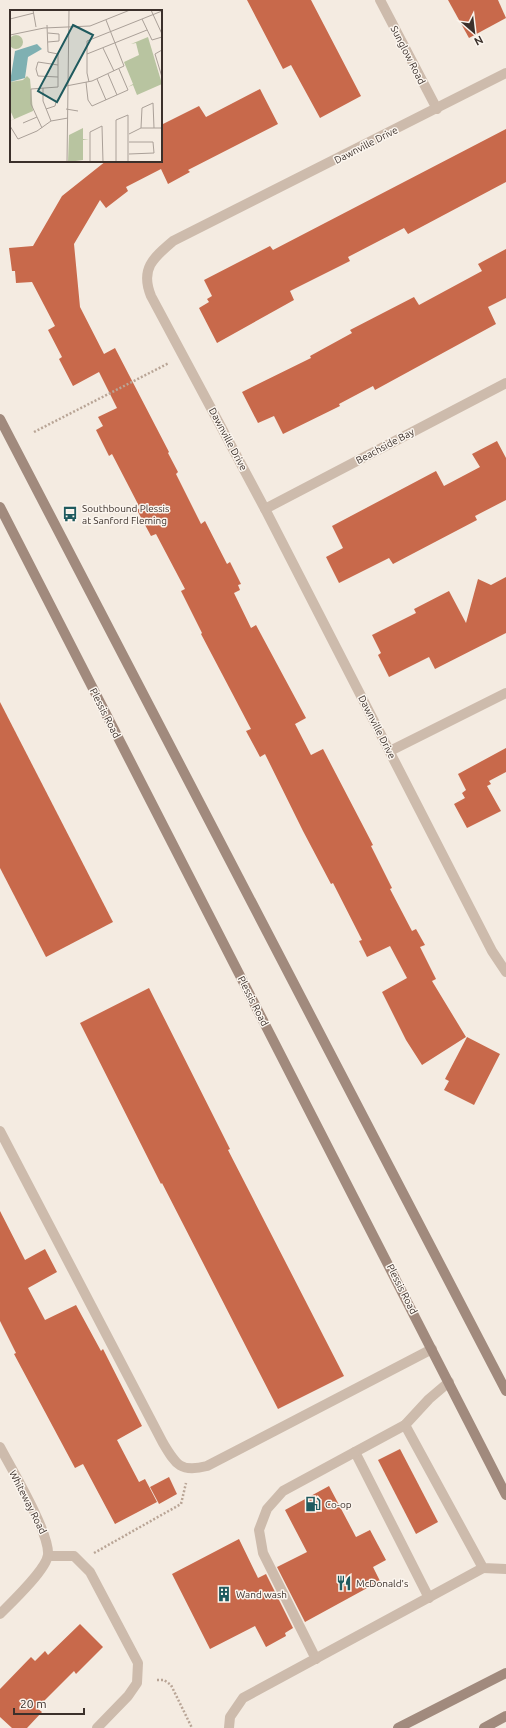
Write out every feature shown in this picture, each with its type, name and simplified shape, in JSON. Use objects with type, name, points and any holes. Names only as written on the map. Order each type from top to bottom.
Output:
[{"type":"main road","points":[[0,419],[506,1391]]},
{"type":"main road","name":"Plessis Road","points":[[0,507],[506,1495]]},
{"type":"main road","points":[[398,1728],[506,1673]]},
{"type":"main road","points":[[484,1728],[506,1716]]},
{"type":"street","name":"Sunglow Road","points":[[380,0],[437,109]]},
{"type":"street","name":"Dawnville Drive","points":[[506,73],[173,242],[157,254],[150,266],[146,278],[148,287],[390,751],[492,951],[506,972]]},
{"type":"street","name":"Beachside Bay","points":[[264,509],[506,383]]},
{"type":"street","points":[[390,751],[506,693]]},
{"type":"street","points":[[0,1131],[163,1443],[176,1463],[189,1469],[207,1466],[432,1349]]},
{"type":"street","points":[[316,1659],[263,1553],[259,1530],[267,1509],[283,1491],[405,1425],[429,1399],[449,1382]]},
{"type":"street","points":[[405,1425],[483,1568]]},
{"type":"street","name":"Whiteway Road","points":[[0,1447],[46,1536],[48,1556]]},
{"type":"street","points":[[355,1452],[429,1598]]},
{"type":"street","points":[[0,1614],[33,1581],[48,1556],[74,1556],[90,1572],[138,1663],[137,1682],[128,1696],[97,1728]]},
{"type":"street","points":[[229,1728],[230,1717],[243,1698],[483,1568],[506,1569]]},
{"type":"path","points":[[34,432],[184,356]]},
{"type":"path","points":[[94,1553],[181,1504],[189,1469]]},
{"type":"path","points":[[157,1680],[164,1680],[171,1684],[192,1728]]},
{"type":"building","points":[[247,0],[311,0],[361,96],[320,118],[291,65],[283,69]]},
{"type":"building","points":[[448,0],[498,0],[506,18],[469,38]]},
{"type":"building","points":[[260,89],[278,124],[188,170],[190,172],[168,184],[161,169],[126,187],[128,191],[106,208],[100,200],[74,244],[80,307],[104,354],[115,348],[169,452],[168,453],[178,472],[176,474],[201,524],[205,521],[227,564],[230,562],[241,584],[238,585],[240,590],[234,593],[251,628],[256,625],[306,718],[295,724],[311,755],[323,749],[373,845],[371,846],[392,888],[390,889],[412,931],[416,929],[425,945],[420,947],[436,979],[432,981],[466,1037],[422,1065],[406,1040],[382,992],[407,978],[390,946],[367,957],[359,941],[362,940],[333,883],[331,884],[303,831],[265,754],[260,757],[246,731],[251,729],[201,634],[202,633],[181,591],[185,589],[156,534],[151,536],[137,510],[140,508],[112,454],[109,456],[96,430],[103,426],[98,417],[117,408],[99,372],[73,386],[59,359],[62,357],[48,330],[55,326],[32,282],[16,283],[15,271],[12,271],[9,248],[33,246],[62,196],[105,162],[162,162],[162,124],[199,106],[206,117]]},
{"type":"building","points":[[506,129],[506,182],[408,234],[404,228],[348,257],[350,261],[290,291],[294,300],[217,343],[199,308],[209,302],[207,299],[212,296],[204,280],[270,246],[273,250]]},
{"type":"building","points":[[506,249],[506,298],[488,307],[496,324],[375,390],[373,386],[339,404],[340,406],[283,434],[274,416],[258,423],[242,392],[311,358],[310,356],[352,333],[350,330],[414,297],[419,305],[482,271],[478,264]]},
{"type":"building","points":[[497,441],[506,458],[506,500],[475,516],[477,520],[393,564],[389,558],[339,583],[326,557],[343,548],[332,526],[436,471],[444,486],[480,467],[472,454]]},
{"type":"building","points":[[506,577],[506,633],[435,669],[429,657],[389,677],[378,655],[381,653],[372,635],[416,613],[414,609],[449,591],[466,623],[478,579],[491,585]]},
{"type":"building","points":[[0,702],[113,922],[46,957],[0,868]]},
{"type":"building","points":[[506,748],[506,772],[489,781],[491,784],[487,786],[501,811],[467,828],[454,804],[465,798],[462,793],[466,790],[458,774]]},
{"type":"building","points":[[149,988],[230,1149],[228,1150],[344,1376],[278,1409],[162,1183],[161,1184],[80,1023]]},
{"type":"building","points":[[467,1037],[500,1054],[474,1105],[444,1090],[449,1081],[445,1079]]},
{"type":"building","points":[[0,1211],[25,1260],[45,1249],[57,1272],[28,1288],[45,1320],[76,1305],[101,1351],[103,1349],[142,1426],[117,1440],[139,1482],[145,1479],[157,1502],[115,1524],[83,1464],[75,1468],[14,1354],[16,1353],[0,1321]]},
{"type":"building","points":[[400,1449],[438,1522],[416,1534],[378,1460]]},
{"type":"building","points":[[169,1477],[177,1494],[159,1504],[150,1487]]},
{"type":"building","points":[[329,1486],[356,1537],[370,1530],[386,1560],[373,1567],[380,1581],[305,1622],[277,1567],[307,1552],[285,1510]]},
{"type":"building","name":"Wand wash","points":[[239,1539],[258,1578],[266,1574],[293,1628],[285,1633],[286,1636],[266,1647],[255,1626],[210,1649],[172,1574]]},
{"type":"building","points":[[80,1624],[103,1647],[76,1674],[74,1671],[37,1708],[42,1712],[27,1728],[12,1728],[0,1717],[0,1689],[31,1657],[35,1661],[45,1651],[48,1655]]},
{"type":"place","name":"Southbound Plessis at Sanford Fleming","points":[[70,514]]},
{"type":"place","name":"Co-op","points":[[313,1504]]},
{"type":"place","name":"McDonald's","points":[[344,1583]]},
{"type":"place","name":"Wand wash","points":[[224,1594]]}]
